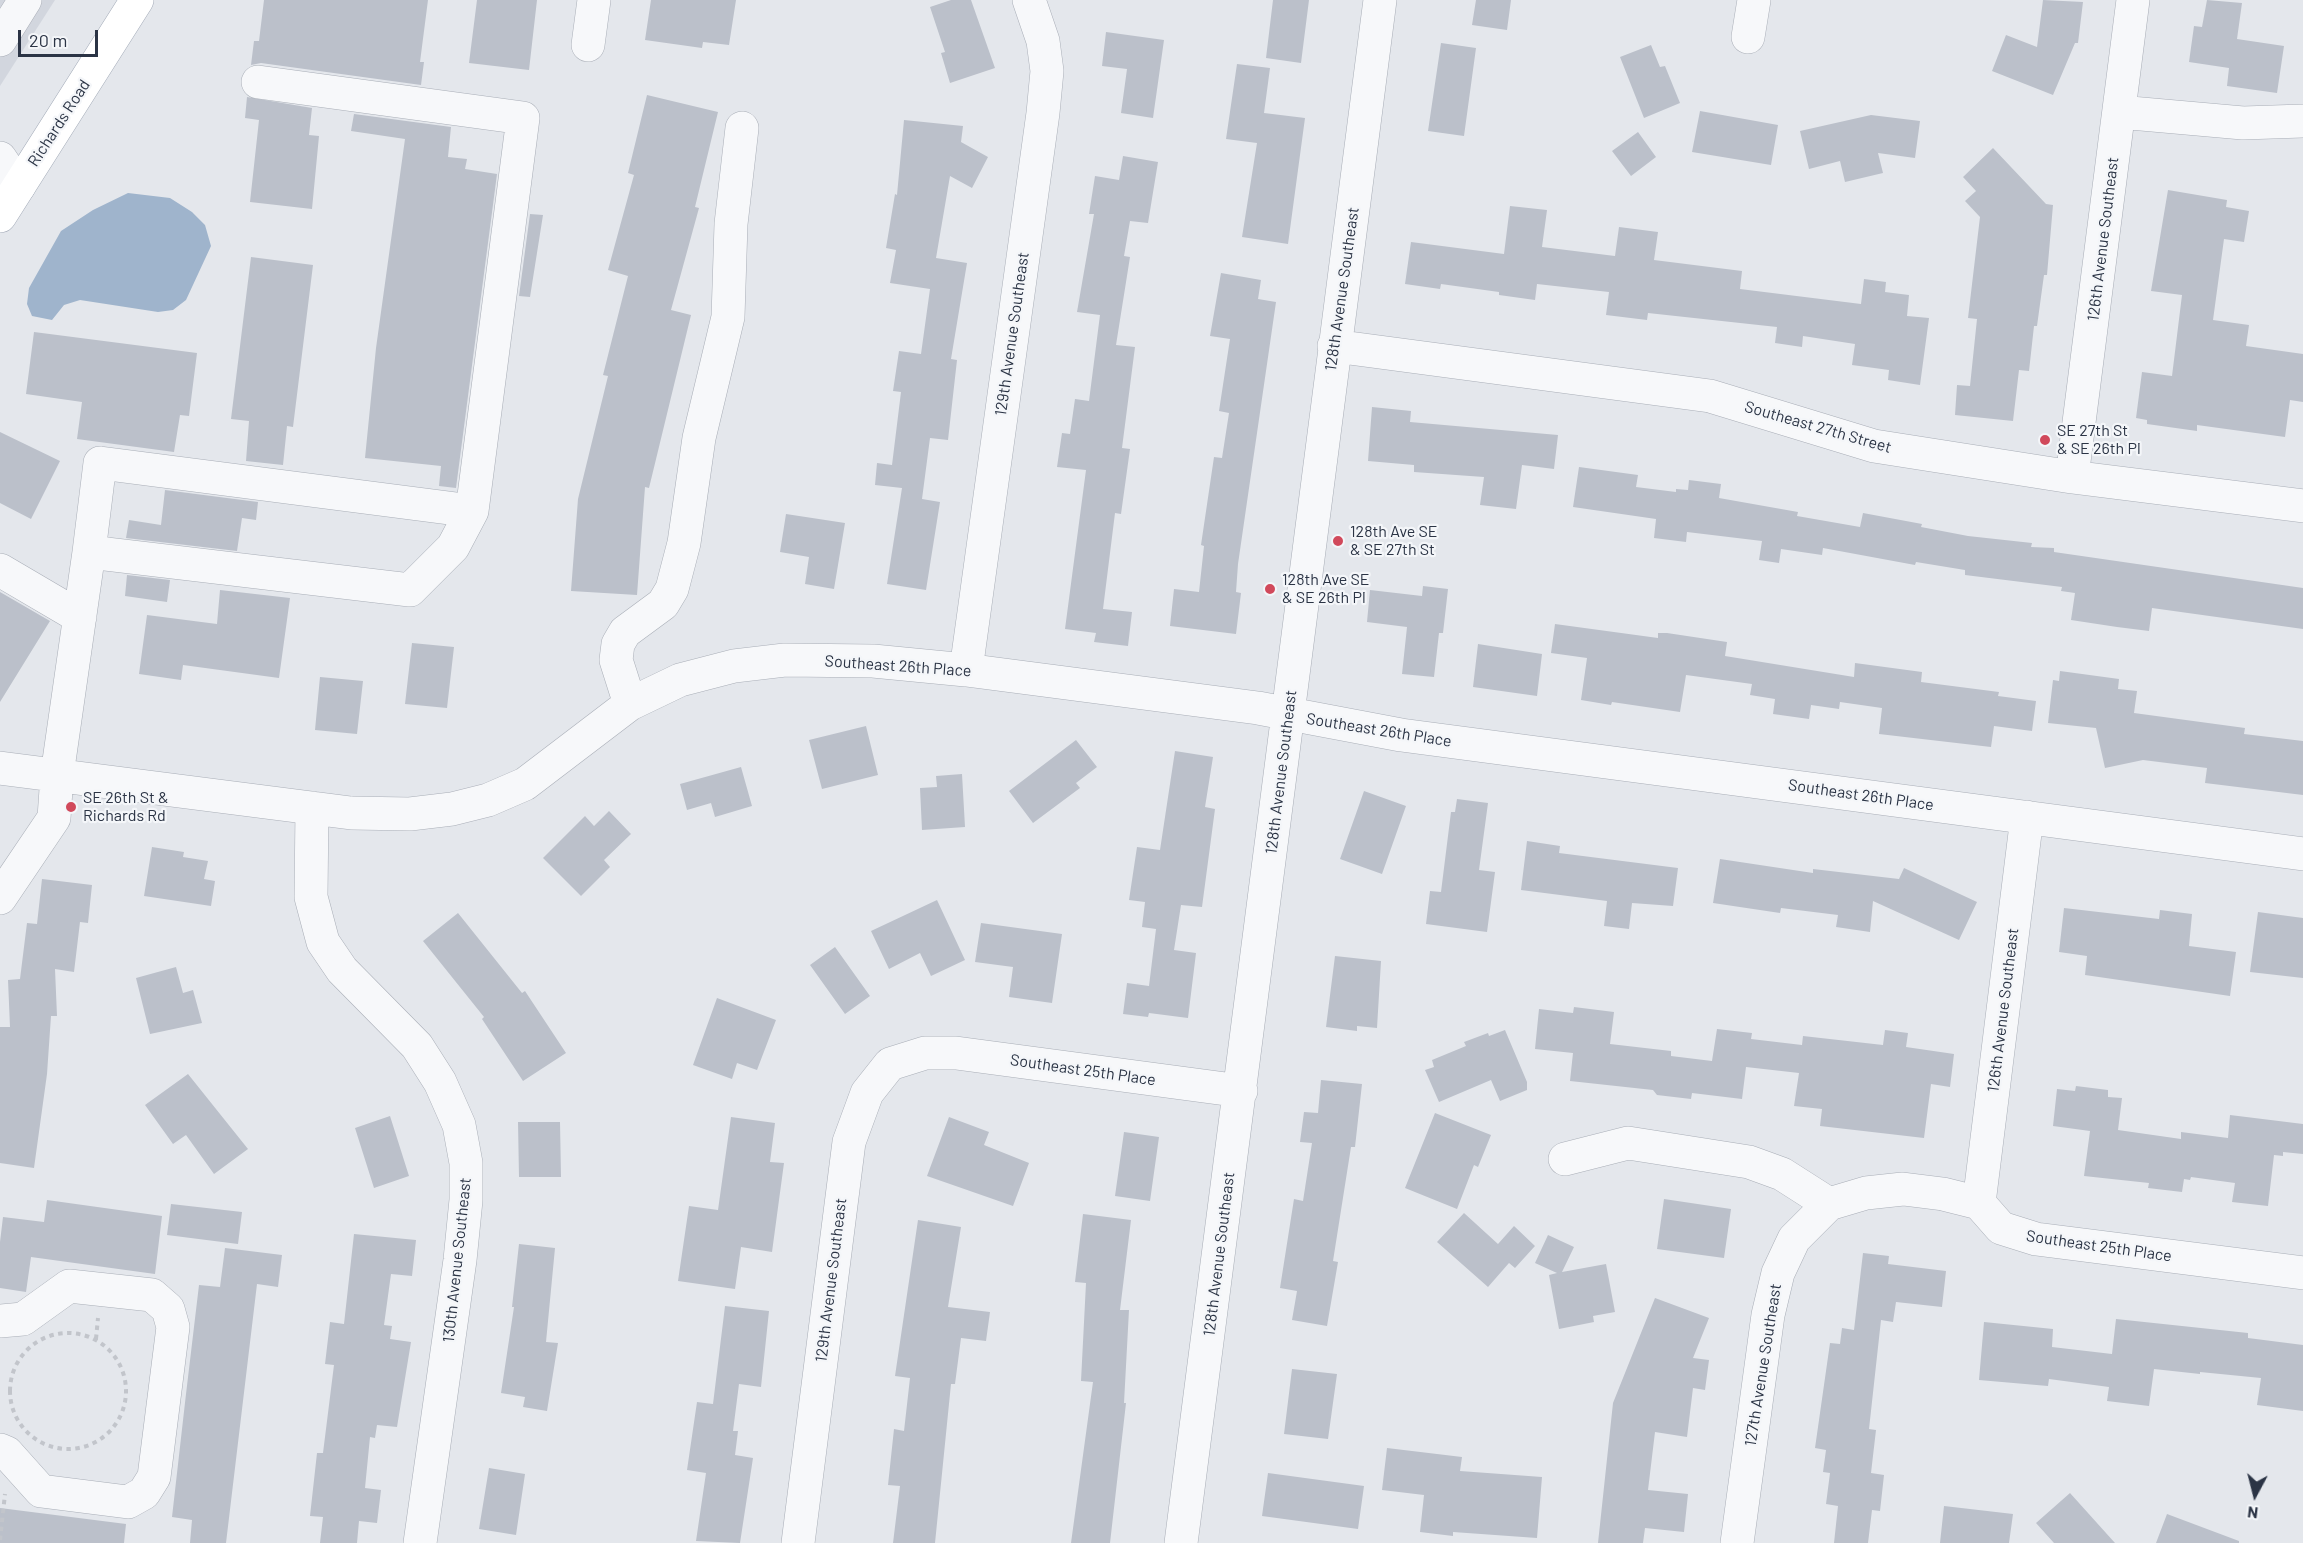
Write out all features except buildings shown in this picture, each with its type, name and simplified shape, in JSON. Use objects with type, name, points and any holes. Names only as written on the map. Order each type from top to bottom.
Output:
[{"type":"main road","name":"Richards Road","points":[[0,216],[137,0]]},
{"type":"street","points":[[0,39],[25,0]]},
{"type":"street","points":[[588,45],[594,0]]},
{"type":"street","name":"129th Avenue Southeast","points":[[966,670],[1047,71],[1043,41],[1029,0]]},
{"type":"street","name":"128th Avenue Southeast","points":[[1181,1543],[1380,0]]},
{"type":"street","points":[[1748,37],[1754,0]]},
{"type":"street","name":"126th Avenue Southeast","points":[[2072,477],[2133,0]]},
{"type":"street","points":[[90,552],[410,590],[453,547],[472,511],[523,118],[258,82]]},
{"type":"street","points":[[2119,112],[2243,123],[2303,121]]},
{"type":"street","points":[[630,704],[621,683],[616,660],[618,644],[625,632],[663,604],[672,589],[682,552],[699,438],[728,317],[731,224],[742,128]]},
{"type":"street","points":[[0,158],[19,186]]},
{"type":"street","name":"Southeast 27th Street","points":[[1335,346],[1710,396],[1874,446],[2072,477],[2303,506]]},
{"type":"street","points":[[0,898],[54,818],[57,775],[90,552],[100,463],[472,511]]},
{"type":"street","points":[[0,570],[80,617]]},
{"type":"street","name":"Southeast 26th Place","points":[[0,768],[351,813],[410,814],[452,809],[488,800],[525,784],[630,704],[680,680],[734,666],[786,660],[873,661],[966,670],[1258,708],[1401,735],[2303,854]]},
{"type":"street","name":"130th Avenue Southeast","points":[[312,808],[311,897],[323,942],[342,970],[417,1046],[440,1082],[459,1125],[466,1163],[466,1200],[460,1260],[420,1543]]},
{"type":"street","name":"126th Avenue Southeast","points":[[1979,1203],[2027,817]]},
{"type":"street","name":"129th Avenue Southeast","points":[[798,1543],[849,1142],[867,1093],[880,1075],[890,1064],[925,1053]]},
{"type":"street","name":"Southeast 25th Place","points":[[925,1053],[956,1053],[1241,1090]]},
{"type":"street","points":[[1565,1159],[1628,1143],[1749,1162],[1782,1174],[1829,1204],[1866,1193],[1903,1189],[1979,1203]]},
{"type":"street","name":"Southeast 25th Place","points":[[1979,1203],[2001,1228],[2036,1239],[2303,1273]]},
{"type":"street","name":"127th Avenue Southeast","points":[[1737,1543],[1768,1315],[1778,1273],[1794,1239],[1829,1204]]},
{"type":"street","points":[[0,1321],[22,1319],[69,1286],[153,1295],[168,1309],[173,1327],[154,1477],[144,1493],[128,1502],[42,1491],[7,1453],[0,1450]]},
{"type":"path","points":[[96,1339],[99,1311]]},
{"type":"path","points":[[70,1333],[96,1339],[110,1350],[120,1365],[126,1391],[121,1417],[111,1431],[97,1443],[80,1449],[61,1450],[43,1444],[27,1434],[15,1419],[9,1401],[9,1382],[15,1364],[27,1349],[42,1338],[70,1333]]},
{"type":"path","points":[[0,1540],[5,1489]]},
{"type":"shaded area","points":[[0,0],[55,0],[0,86]]},
{"type":"water","points":[[128,193],[170,198],[192,212],[205,225],[211,246],[186,300],[173,310],[158,312],[80,300],[64,305],[52,320],[32,316],[27,304],[29,288],[61,231],[93,210]]},
{"type":"place","name":"SE 27th St & SE 26th Pl","points":[[2045,440]]},
{"type":"place","name":"128th Ave SE & SE 27th St","points":[[1338,541]]},
{"type":"place","name":"128th Ave SE & SE 26th Pl","points":[[1270,589]]},
{"type":"place","name":"SE 26th St & Richards Rd","points":[[71,807]]}]
